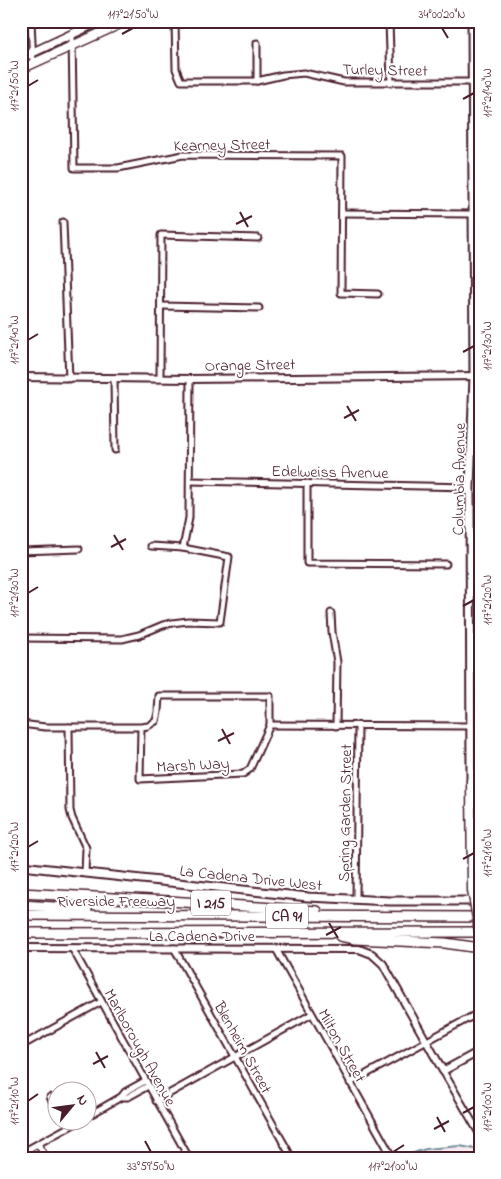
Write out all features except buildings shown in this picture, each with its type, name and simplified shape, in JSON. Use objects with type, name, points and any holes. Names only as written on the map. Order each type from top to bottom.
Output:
[{"type":"highway","name":"I 215","points":[[21,893],[251,906],[400,917]]},
{"type":"highway","points":[[21,905],[174,914]]},
{"type":"highway","points":[[446,916],[462,912],[480,912]]},
{"type":"highway","name":"Riverside Freeway","points":[[21,915],[174,914],[480,917]]},
{"type":"highway","points":[[320,932],[354,939],[445,943],[480,948]]},
{"type":"highway","name":"Riverside Freeway","points":[[21,933],[480,932]]},
{"type":"main road","points":[[21,58],[100,21]]},
{"type":"main road","points":[[21,69],[127,21]]},
{"type":"main road","name":"Columbia Avenue","points":[[472,21],[473,214],[477,376],[470,488],[471,806],[472,890],[480,936]]},
{"type":"main road","points":[[471,806],[480,798]]},
{"type":"main road","name":"La Cadena Drive West","points":[[21,866],[261,893],[390,901],[480,901]]},
{"type":"street","points":[[31,21],[33,64]]},
{"type":"street","name":"Turley Street","points":[[175,21],[176,69],[181,81],[257,81],[283,75],[304,74],[344,82],[472,82]]},
{"type":"street","points":[[389,21],[391,83]]},
{"type":"street","points":[[72,34],[72,45]]},
{"type":"street","points":[[257,43],[257,81]]},
{"type":"street","name":"Kearney Street","points":[[72,45],[74,168],[118,168],[183,155],[342,156],[342,213]]},
{"type":"street","points":[[378,294],[341,293],[342,213],[473,214]]},
{"type":"street","points":[[64,222],[69,379]]},
{"type":"street","points":[[160,378],[161,236],[258,238]]},
{"type":"street","points":[[161,306],[259,308]]},
{"type":"street","name":"Orange Street","points":[[21,377],[190,379],[477,376]]},
{"type":"street","points":[[114,378],[115,450]]},
{"type":"street","points":[[183,548],[189,518],[190,379]]},
{"type":"street","name":"Edelweiss Avenue","points":[[190,481],[470,488]]},
{"type":"street","points":[[308,483],[307,563],[446,564]]},
{"type":"street","points":[[21,638],[122,638],[140,636],[162,625],[172,623],[188,621],[220,622],[229,557],[183,548],[151,546]]},
{"type":"street","points":[[21,551],[78,549]]},
{"type":"street","points":[[471,559],[480,561]]},
{"type":"street","name":"Spring Garden Street","points":[[331,613],[337,662],[336,726]]},
{"type":"street","name":"Marsh Way","points":[[159,696],[270,696],[270,725],[250,770],[243,774],[140,779],[141,727],[148,726],[156,721],[159,696]]},
{"type":"street","points":[[21,724],[45,727],[141,727]]},
{"type":"street","points":[[270,725],[358,727],[471,726]]},
{"type":"street","points":[[69,727],[70,810],[86,848],[85,873]]},
{"type":"street","name":"Spring Garden Street","points":[[356,899],[358,727]]},
{"type":"street","points":[[471,781],[480,781]]},
{"type":"street","name":"La Cadena Drive","points":[[21,948],[359,949],[372,954],[386,968],[426,1041]]},
{"type":"street","name":"Marlborough Avenue","points":[[72,948],[156,1101],[190,1158]]},
{"type":"street","name":"Blenheim Street","points":[[174,948],[292,1158]]},
{"type":"street","name":"Milton Street","points":[[276,949],[390,1153]]},
{"type":"street","points":[[21,1046],[101,1002]]},
{"type":"street","points":[[350,1083],[480,1012]]},
{"type":"street","points":[[156,1101],[312,1014]]},
{"type":"street","points":[[426,1041],[480,1135]]},
{"type":"street","points":[[443,1071],[480,1051]]},
{"type":"street","points":[[98,1110],[121,1097],[128,1097],[147,1084]]},
{"type":"street","points":[[21,1153],[60,1132]]},
{"type":"street","points":[[38,1144],[46,1158]]},
{"type":"shaded area","points":[[460,1146],[480,1150],[480,1158],[406,1158],[426,1149]]},
{"type":"waterway","points":[[398,1158],[426,1149],[460,1146],[480,1150]]}]
